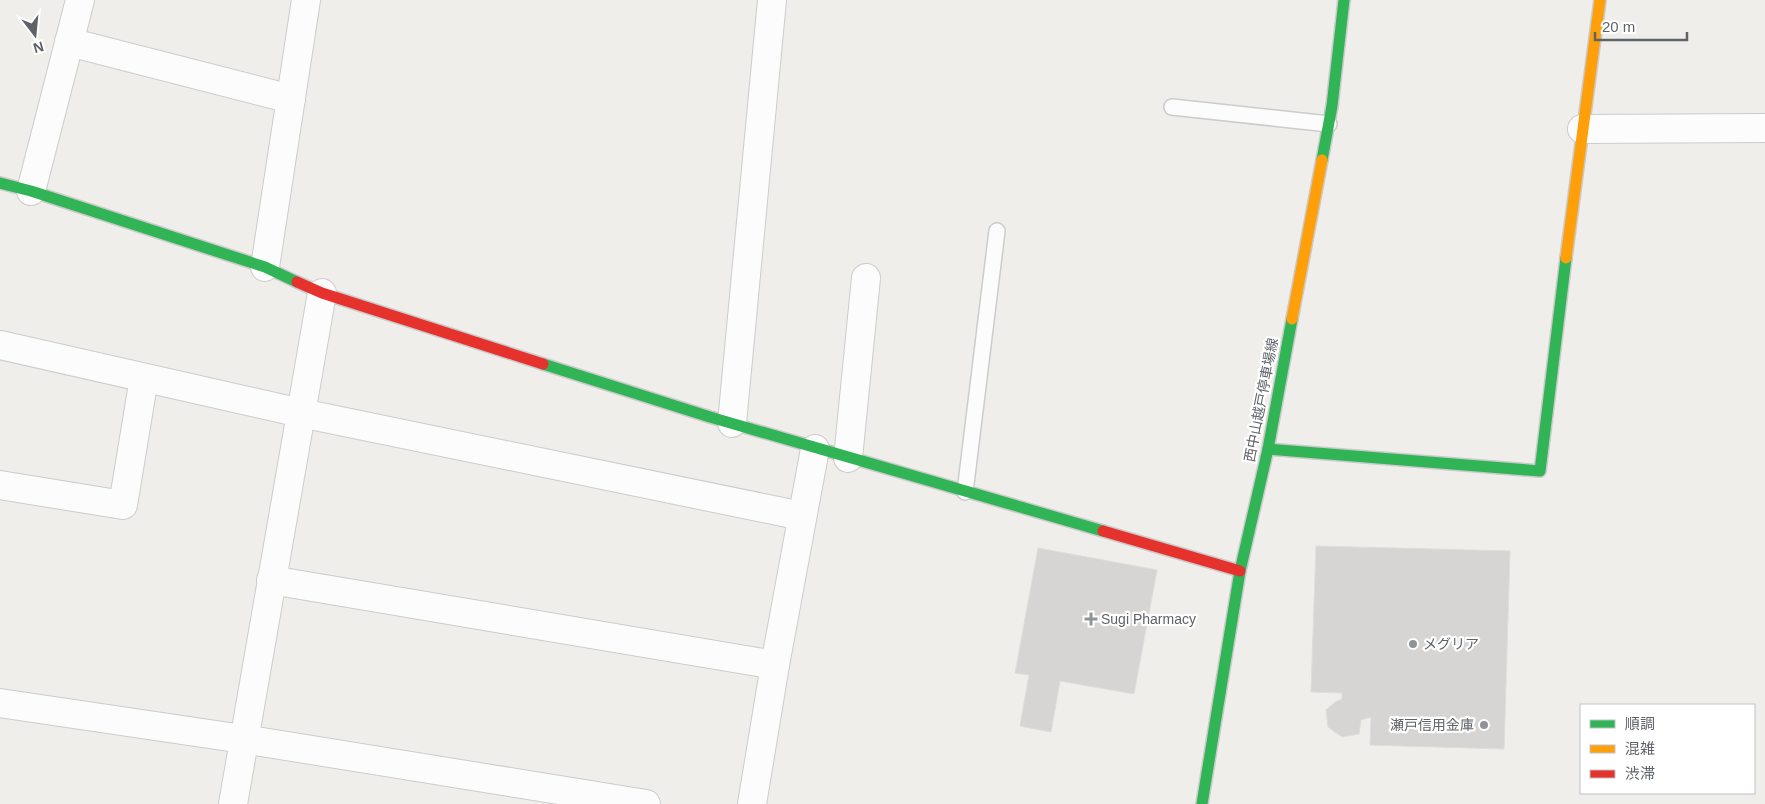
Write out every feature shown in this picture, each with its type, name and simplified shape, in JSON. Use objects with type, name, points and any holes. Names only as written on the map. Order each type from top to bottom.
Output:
[{"type":"street","points":[[31,190],[80,0]]},
{"type":"street","points":[[264,268],[306,0]]},
{"type":"street","points":[[732,423],[772,0]]},
{"type":"street","name":"西中山越戸停車場線","points":[[1202,804],[1240,571],[1268,449],[1328,124],[1344,0]]},
{"type":"street","points":[[1268,449],[1540,471],[1582,129],[1600,0]]},
{"type":"street","points":[[69,42],[291,99]]},
{"type":"street","points":[[1582,129],[1765,128]]},
{"type":"street","points":[[0,184],[31,190],[264,268],[322,293],[701,414],[815,449],[1240,571]]},
{"type":"street","points":[[848,458],[866,278]]},
{"type":"street","points":[[233,804],[322,293]]},
{"type":"street","points":[[0,345],[301,413],[802,516]]},
{"type":"street","points":[[0,485],[122,505],[144,378]]},
{"type":"street","points":[[752,804],[775,665],[815,449]]},
{"type":"street","points":[[271,580],[775,665]]},
{"type":"street","points":[[0,703],[243,739],[537,795],[646,804]]},
{"type":"lane","points":[[1172,107],[1328,124]]},
{"type":"lane","points":[[965,492],[998,231]]},
{"type":"building","points":[[1316,546],[1510,551],[1504,749],[1370,745],[1371,717],[1361,720],[1359,734],[1342,737],[1328,727],[1326,710],[1342,699],[1342,693],[1311,692]]},
{"type":"building","points":[[1038,548],[1157,570],[1134,694],[1060,681],[1051,732],[1020,726],[1029,675],[1015,673]]},
{"type":"traffic: fast","points":[[1322,160],[1332,106],[1344,0]]},
{"type":"traffic: fast","points":[[0,183],[31,191],[265,267],[297,282]]},
{"type":"traffic: fast","points":[[1268,449],[1540,471],[1566,258]]},
{"type":"traffic: fast","points":[[1202,804],[1240,571],[1268,449],[1292,319]]},
{"type":"traffic: fast","points":[[543,364],[710,417],[1103,531]]},
{"type":"traffic: slow","points":[[1566,258],[1600,0]]},
{"type":"traffic: slow","points":[[1292,319],[1322,160]]},
{"type":"traffic: jam","points":[[297,282],[322,293],[543,364]]},
{"type":"traffic: jam","points":[[1103,531],[1240,571]]},
{"type":"place","name":"Sugi Pharmacy","points":[[1091,619]]},
{"type":"place","name":"メグリア","points":[[1413,644]]},
{"type":"place","name":"瀬戸信用金庫","points":[[1484,725]]}]
